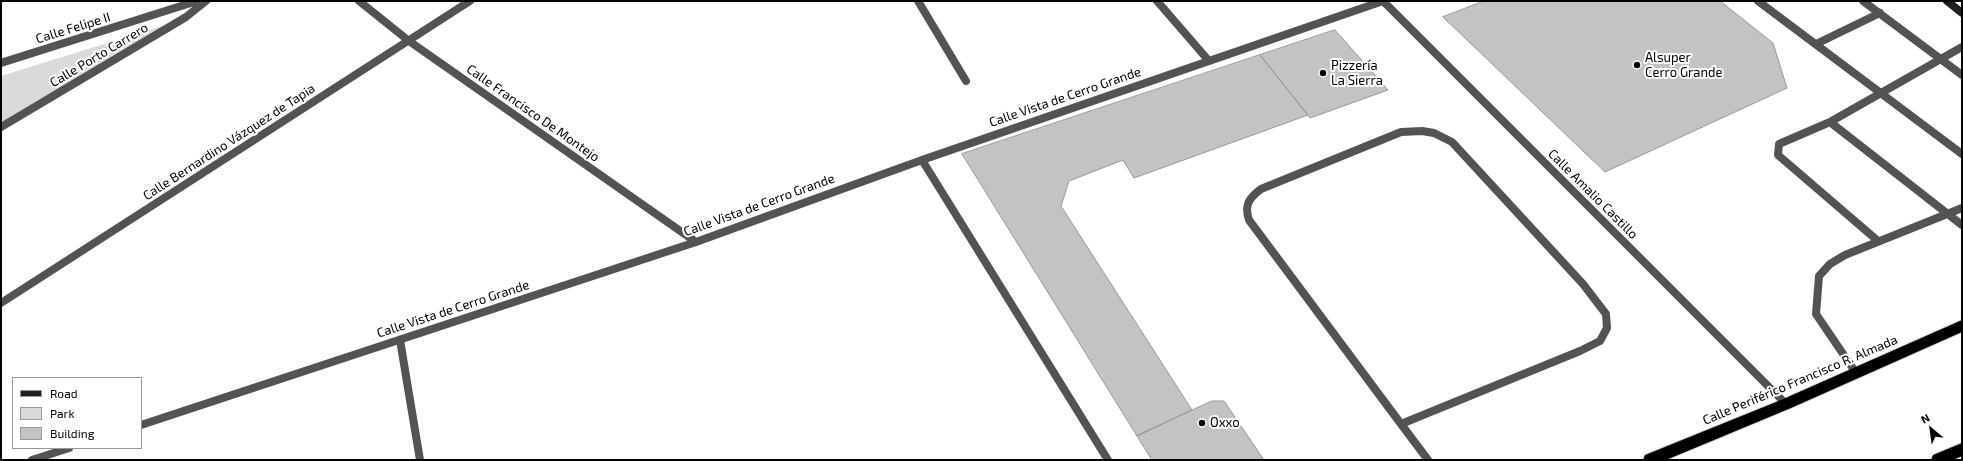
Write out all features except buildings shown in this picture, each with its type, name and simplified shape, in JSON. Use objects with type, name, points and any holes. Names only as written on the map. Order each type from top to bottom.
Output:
[{"type":"highway","name":"Calle Periférico Francisco R. Almada","points":[[1650,460],[1786,404],[1962,326]]},
{"type":"highway","points":[[1938,460],[1962,449]]},
{"type":"main road","points":[[1946,1],[1962,13]]},
{"type":"street","name":"Calle Felipe II","points":[[1,63],[197,1]]},
{"type":"street","name":"Calle Porto Carrero","points":[[1,127],[186,17],[206,1]]},
{"type":"street","name":"Calle Francisco De Montejo","points":[[359,1],[409,41],[696,242]]},
{"type":"street","name":"Calle Bernardino Vázquez de Tapia","points":[[1,303],[470,1]]},
{"type":"street","points":[[918,1],[966,81]]},
{"type":"street","points":[[1157,1],[1209,61]]},
{"type":"street","name":"Calle Vista de Cerro Grande","points":[[142,424],[696,242],[922,160],[1383,1]]},
{"type":"street","name":"Calle Amalio Castillo","points":[[1383,1],[1786,404]]},
{"type":"street","points":[[1758,1],[1962,154]]},
{"type":"street","points":[[1863,1],[1962,75]]},
{"type":"street","points":[[1816,44],[1880,13]]},
{"type":"street","points":[[1878,241],[1778,155],[1779,144],[1830,122],[1962,47]]},
{"type":"street","points":[[1830,122],[1962,225]]},
{"type":"street","points":[[1400,424],[1580,351],[1600,341],[1607,328],[1606,314],[1583,284],[1452,142],[1433,132],[1418,129],[1401,132],[1261,189],[1249,198],[1245,211],[1249,220],[1400,424],[1428,460]]},
{"type":"street","points":[[922,160],[1108,460]]},
{"type":"street","points":[[1856,373],[1816,314],[1819,276],[1830,264],[1845,255],[1962,208]]},
{"type":"street","points":[[400,340],[420,460]]},
{"type":"street","points":[[32,460],[66,449]]},
{"type":"green space","points":[[178,21],[1,123],[1,76]]},
{"type":"place","name":"Alsuper Cerro Grande","points":[[1637,65]]},
{"type":"place","name":"Pizzería La Sierra","points":[[1323,73]]},
{"type":"place","name":"Oxxo","points":[[1202,423]]}]
